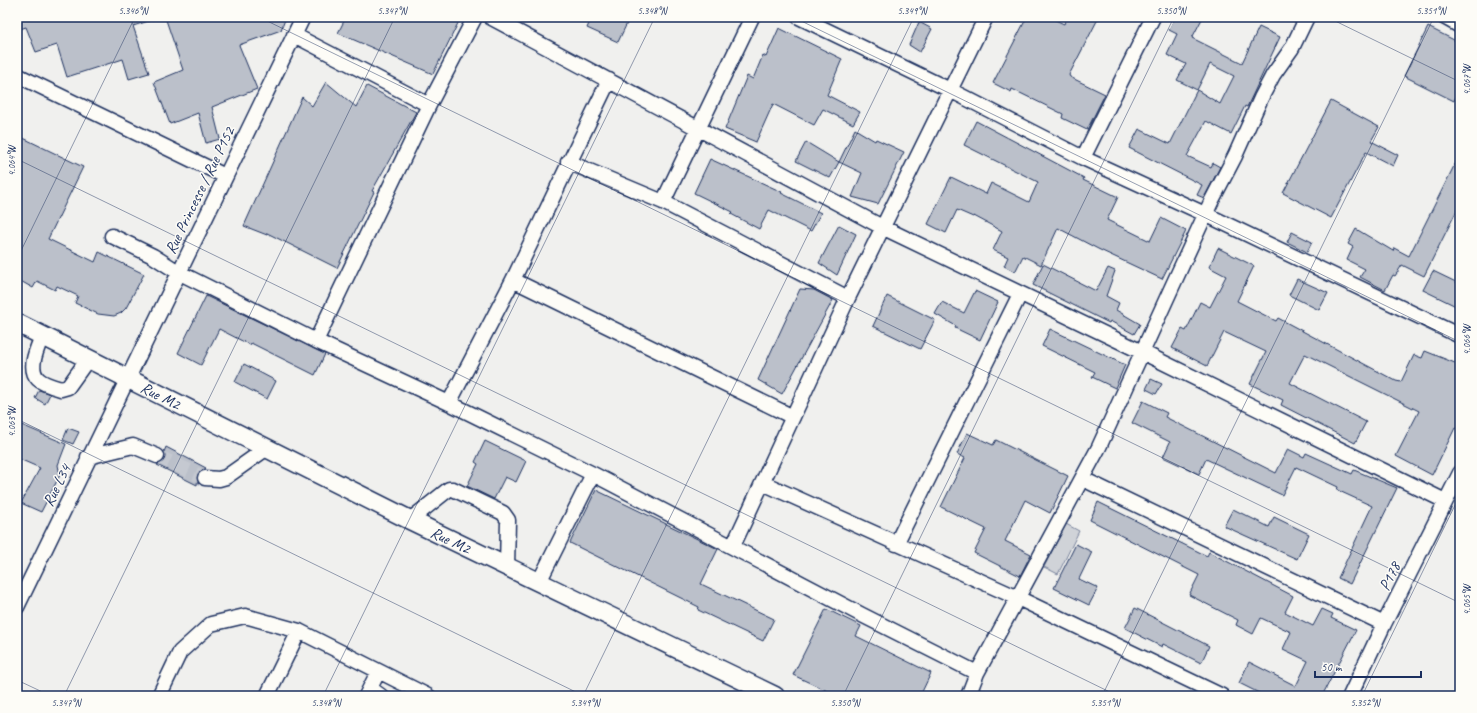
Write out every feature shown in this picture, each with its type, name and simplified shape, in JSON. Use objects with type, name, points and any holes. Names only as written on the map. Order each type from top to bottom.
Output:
[{"type":"main road","name":"Rue M2","points":[[17,323],[507,568],[775,696]]},
{"type":"street","name":"Rue Princesse / Rue P152","points":[[127,379],[303,17]]},
{"type":"street","points":[[316,341],[429,105],[475,17]]},
{"type":"street","points":[[490,17],[882,227],[1142,352],[1445,501]]},
{"type":"street","points":[[663,202],[752,17]]},
{"type":"street","points":[[798,17],[950,90],[1083,158],[1207,214],[1460,336]]},
{"type":"street","points":[[733,546],[848,298],[986,17]]},
{"type":"street","points":[[1083,158],[1153,17]]},
{"type":"street","points":[[968,696],[977,674],[1099,447],[1261,98],[1273,75],[1292,48],[1307,17]]},
{"type":"street","points":[[1444,17],[1460,26]]},
{"type":"street","points":[[294,36],[429,105]]},
{"type":"street","points":[[17,75],[225,176]]},
{"type":"street","points":[[449,403],[513,280],[568,162],[609,80]]},
{"type":"street","points":[[568,162],[663,202],[848,298]]},
{"type":"street","points":[[112,236],[153,256],[178,272],[316,341],[449,403],[593,474],[977,674]]},
{"type":"street","points":[[513,280],[793,417]]},
{"type":"street","points":[[896,544],[1020,294]]},
{"type":"street","points":[[42,336],[33,369],[38,379],[50,385],[61,389],[68,387],[88,359]]},
{"type":"street","name":"Rue L34","points":[[17,606],[127,379]]},
{"type":"street","points":[[88,458],[132,446],[157,456]]},
{"type":"street","points":[[205,478],[219,479],[226,477],[267,448]]},
{"type":"street","name":"P178","points":[[1350,696],[1384,624],[1460,473]]},
{"type":"street","points":[[539,582],[593,474]]},
{"type":"street","points":[[1083,479],[1384,624]]},
{"type":"street","points":[[763,483],[1018,598],[1222,696]]},
{"type":"street","points":[[410,520],[449,489],[453,489],[503,513],[508,520],[507,568]]},
{"type":"street","points":[[159,696],[180,652],[211,624],[245,616],[299,631],[428,696]]},
{"type":"street","points":[[267,696],[299,631]]},
{"type":"street","points":[[372,693],[378,672]]},
{"type":"shaded area","points":[[1066,524],[1079,531],[1058,574],[1044,567]]},
{"type":"building","points":[[17,17],[154,17],[155,19],[133,26],[149,73],[129,79],[123,59],[67,77],[57,45],[36,52],[26,27],[17,30]]},
{"type":"building","points":[[165,17],[286,17],[281,30],[239,45],[257,89],[212,107],[220,139],[206,143],[198,113],[170,124],[154,82],[183,70]]},
{"type":"building","points":[[346,17],[461,17],[433,74],[338,33]]},
{"type":"building","points":[[592,17],[630,17],[618,42],[587,28]]},
{"type":"building","points":[[1027,17],[1049,17],[1064,24],[1067,17],[1099,17],[1069,75],[1070,77],[1105,94],[1087,130],[1062,118],[1063,114],[1012,89],[1011,92],[993,83]]},
{"type":"building","points":[[1175,17],[1203,17],[1192,38],[1242,63],[1259,27],[1280,37],[1247,107],[1245,106],[1231,134],[1206,121],[1187,156],[1211,167],[1213,163],[1220,167],[1204,198],[1197,195],[1202,185],[1129,148],[1139,129],[1170,144],[1197,90],[1177,80],[1186,64],[1167,55],[1177,34],[1169,30]],"holes":[[[1210,64],[1234,76],[1220,104],[1197,90]]]},
{"type":"building","points":[[919,22],[932,29],[920,52],[909,45]]},
{"type":"building","points":[[1428,27],[1460,43],[1460,87],[1454,101],[1404,76]]},
{"type":"building","points":[[779,28],[842,59],[827,95],[860,112],[853,124],[823,109],[814,125],[773,104],[756,142],[725,129],[747,76],[753,79],[763,55],[766,57]]},
{"type":"building","points":[[326,82],[356,107],[367,86],[416,112],[372,191],[374,192],[337,268],[267,233],[267,235],[244,226],[302,97],[312,106]]},
{"type":"building","points":[[1331,101],[1379,127],[1371,141],[1398,155],[1393,166],[1366,152],[1331,218],[1283,193]]},
{"type":"building","points":[[976,121],[1084,178],[1083,180],[1118,197],[1107,220],[1150,241],[1161,218],[1186,231],[1162,279],[1098,249],[1058,228],[1041,265],[1023,256],[1015,272],[1004,266],[1008,257],[993,250],[1002,231],[974,216],[973,217],[957,210],[946,233],[928,224],[951,177],[986,194],[991,183],[1029,202],[1038,182],[964,145]]},
{"type":"building","points":[[855,129],[875,141],[876,139],[904,152],[878,204],[852,197],[862,173],[839,162]]},
{"type":"building","points":[[17,135],[83,167],[48,239],[95,262],[99,252],[144,274],[126,308],[121,313],[114,316],[98,314],[75,303],[78,296],[57,286],[55,290],[37,281],[33,288],[17,279]]},
{"type":"building","points":[[806,142],[839,162],[830,178],[796,161]]},
{"type":"building","points":[[1460,154],[1460,204],[1424,276],[1402,265],[1395,276],[1393,275],[1385,290],[1360,277],[1365,269],[1347,260],[1353,247],[1348,244],[1356,229],[1393,251],[1394,248],[1409,256]]},
{"type":"building","points":[[710,159],[782,192],[781,193],[821,213],[811,231],[769,210],[759,229],[731,214],[733,212],[694,193]]},
{"type":"building","points":[[839,225],[856,234],[837,275],[819,263]]},
{"type":"building","points":[[1292,232],[1312,242],[1307,252],[1287,242]]},
{"type":"building","points":[[1218,248],[1254,266],[1237,301],[1276,321],[1278,318],[1396,381],[1401,382],[1414,355],[1422,358],[1425,351],[1460,365],[1460,430],[1455,428],[1432,475],[1396,456],[1419,411],[1305,354],[1290,383],[1366,422],[1355,443],[1281,405],[1283,400],[1250,384],[1266,352],[1224,332],[1207,366],[1172,348],[1182,329],[1186,331],[1200,302],[1210,307],[1226,276],[1209,267]]},
{"type":"building","points":[[1043,264],[1096,291],[1108,268],[1115,271],[1106,296],[1119,303],[1116,310],[1140,324],[1134,334],[1110,321],[1109,323],[1033,285]]},
{"type":"building","points":[[1433,271],[1460,284],[1460,308],[1423,290]]},
{"type":"building","points":[[1297,279],[1328,293],[1319,310],[1289,295]]},
{"type":"building","points":[[800,289],[814,290],[833,300],[782,394],[758,380]]},
{"type":"building","points":[[975,291],[998,302],[980,340],[955,328],[956,326],[935,314],[942,302],[964,313]]},
{"type":"building","points":[[206,296],[325,354],[315,375],[251,343],[250,345],[219,329],[201,365],[178,353]]},
{"type":"building","points":[[887,296],[935,320],[920,349],[873,326]]},
{"type":"building","points":[[1050,329],[1125,365],[1115,388],[1092,377],[1095,372],[1042,346]]},
{"type":"building","points":[[244,364],[276,381],[267,399],[235,382]]},
{"type":"building","points":[[1151,379],[1162,384],[1156,394],[1146,389]]},
{"type":"building","points":[[39,390],[50,394],[45,404],[35,398]]},
{"type":"building","points":[[1143,401],[1167,413],[1165,417],[1276,473],[1288,449],[1304,457],[1306,453],[1352,474],[1354,470],[1397,488],[1350,584],[1338,578],[1372,506],[1337,490],[1338,487],[1296,467],[1282,495],[1206,459],[1199,474],[1163,457],[1170,442],[1132,423]]},
{"type":"building","points":[[17,423],[66,444],[58,465],[60,475],[41,512],[21,503],[40,468],[17,458]]},
{"type":"building","points":[[68,428],[79,432],[73,444],[63,440]]},
{"type":"building","points":[[967,433],[993,445],[996,440],[1068,476],[1050,513],[1025,500],[1005,541],[1031,554],[1020,576],[974,553],[986,529],[941,507],[965,458],[957,454]]},
{"type":"building","points":[[485,441],[526,461],[516,482],[505,477],[494,499],[467,486],[478,464],[475,462]]},
{"type":"building","points":[[166,447],[206,468],[198,474],[197,485],[157,465],[165,460],[164,452]]},
{"type":"building","points":[[596,490],[718,549],[701,584],[774,619],[763,641],[698,610],[699,607],[570,543]]},
{"type":"building","points":[[1098,502],[1207,556],[1209,552],[1293,596],[1285,612],[1313,626],[1322,609],[1333,614],[1331,618],[1356,630],[1322,696],[1265,696],[1239,683],[1249,662],[1296,686],[1308,661],[1283,649],[1291,632],[1261,618],[1253,634],[1236,625],[1238,620],[1189,595],[1199,575],[1090,520]]},
{"type":"building","points":[[1233,509],[1269,527],[1274,517],[1309,534],[1297,559],[1224,526]]},
{"type":"building","points":[[1076,544],[1092,552],[1079,579],[1098,588],[1089,605],[1054,588]]},
{"type":"building","points":[[1135,608],[1209,646],[1201,663],[1163,644],[1162,647],[1125,628]]},
{"type":"building","points":[[826,609],[861,626],[856,636],[931,673],[920,696],[838,696],[793,675]]},
{"type":"tunnel","points":[[157,456],[205,478]]}]
